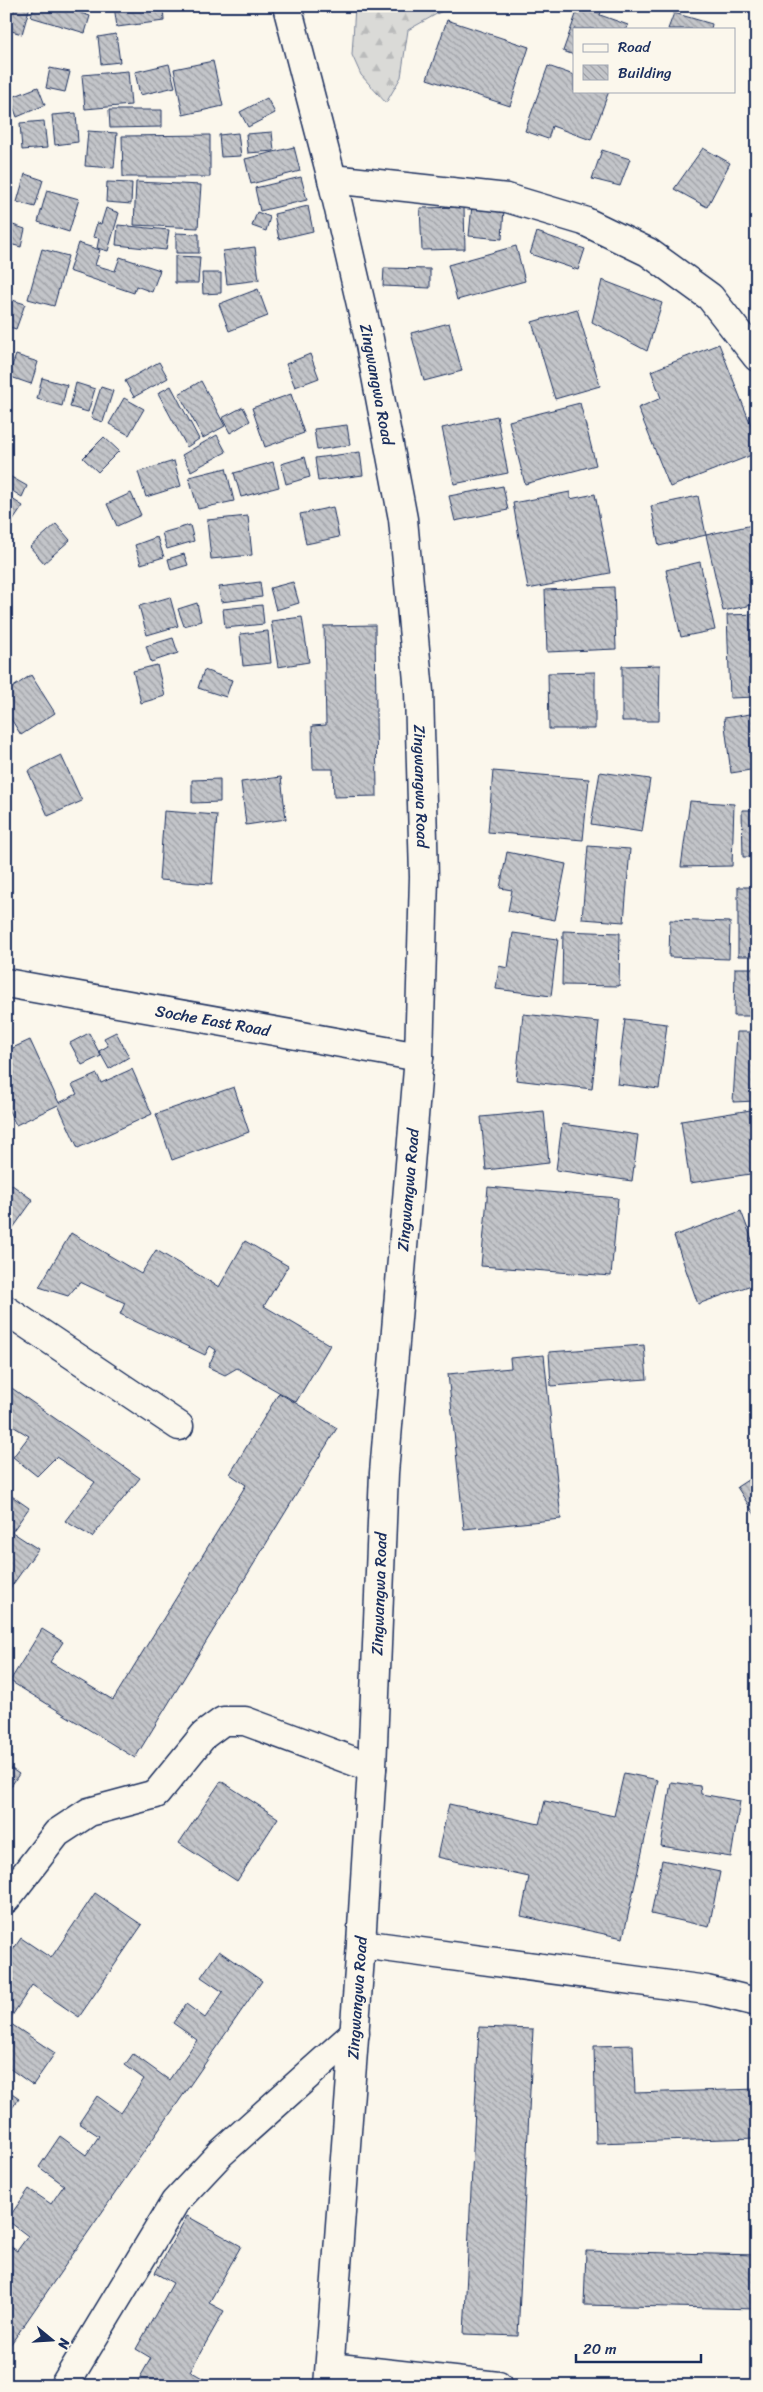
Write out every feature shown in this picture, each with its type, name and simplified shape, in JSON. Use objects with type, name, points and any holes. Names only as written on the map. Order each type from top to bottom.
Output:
[{"type":"street","name":"Zingwangwa Road","points":[[287,6],[332,179],[369,339],[404,529],[419,692],[424,867],[419,1057],[384,1473],[372,1768],[329,2376]]},
{"type":"street","points":[[332,179],[507,198],[584,221],[648,252],[710,297],[757,357]]},
{"type":"street","name":"Soche East Road","points":[[6,983],[419,1057]]},
{"type":"street","points":[[6,1310],[179,1426]]},
{"type":"street","points":[[6,1899],[57,1833],[90,1812],[156,1794],[204,1735],[223,1721],[245,1721],[372,1768]]},
{"type":"street","points":[[361,1944],[708,1990],[757,2002]]},
{"type":"street","points":[[64,2386],[176,2202],[221,2153],[354,2033]]},
{"type":"street","points":[[329,2376],[498,2386]]},
{"type":"green space","points":[[355,6],[451,6],[408,30],[401,77],[386,103],[361,75],[352,55]]},
{"type":"building","points":[[15,6],[30,6],[22,34],[8,30]]},
{"type":"building","points":[[34,6],[59,6],[90,16],[85,33],[31,17]]},
{"type":"building","points":[[114,6],[163,6],[164,21],[117,27]]},
{"type":"building","points":[[579,6],[603,6],[600,15],[628,25],[627,28],[573,28],[573,55],[563,51]]},
{"type":"building","points":[[674,13],[712,24],[711,28],[668,28]]},
{"type":"building","points":[[447,20],[529,47],[510,106],[427,79]]},
{"type":"building","points":[[116,34],[120,62],[101,64],[98,37]]},
{"type":"building","points":[[213,61],[223,106],[183,115],[174,69]]},
{"type":"building","points":[[169,64],[175,87],[140,95],[135,72]]},
{"type":"building","points":[[548,66],[573,75],[573,92],[609,92],[591,140],[552,126],[548,139],[525,131]]},
{"type":"building","points":[[50,68],[70,72],[65,92],[46,88]]},
{"type":"building","points":[[128,71],[131,105],[85,109],[82,75]]},
{"type":"building","points":[[38,87],[45,105],[17,117],[10,98]]},
{"type":"building","points":[[267,98],[275,113],[248,127],[240,112]]},
{"type":"building","points":[[109,110],[162,110],[162,127],[110,128]]},
{"type":"building","points":[[76,113],[78,142],[55,145],[52,115]]},
{"type":"building","points":[[44,121],[47,148],[22,150],[20,123]]},
{"type":"building","points":[[88,131],[117,133],[114,168],[85,166]]},
{"type":"building","points":[[272,132],[274,151],[248,153],[246,134]]},
{"type":"building","points":[[238,133],[241,156],[221,157],[219,135]]},
{"type":"building","points":[[210,135],[210,177],[123,177],[122,136]]},
{"type":"building","points":[[294,147],[300,171],[251,184],[245,159]]},
{"type":"building","points":[[703,148],[730,163],[707,207],[674,189]]},
{"type":"building","points":[[602,150],[630,159],[620,186],[592,179]]},
{"type":"building","points":[[25,174],[43,180],[35,207],[17,202]]},
{"type":"building","points":[[301,177],[307,200],[260,211],[255,188]]},
{"type":"building","points":[[6,182],[13,184],[8,202],[6,202]]},
{"type":"building","points":[[107,182],[132,183],[131,204],[106,202]]},
{"type":"building","points":[[136,182],[201,185],[198,228],[134,225]]},
{"type":"building","points":[[47,190],[79,199],[69,232],[38,222]]},
{"type":"building","points":[[472,205],[504,209],[502,239],[469,236]]},
{"type":"building","points":[[308,206],[313,231],[279,239],[274,214]]},
{"type":"building","points":[[464,207],[465,249],[422,250],[420,208]]},
{"type":"building","points":[[106,208],[119,213],[108,251],[97,248],[99,238],[93,237],[97,223],[101,224]]},
{"type":"building","points":[[257,212],[270,217],[266,231],[252,226]]},
{"type":"building","points":[[10,224],[25,229],[21,247],[6,243]]},
{"type":"building","points":[[118,225],[169,230],[166,250],[116,245]]},
{"type":"building","points":[[537,232],[585,249],[578,270],[530,254]]},
{"type":"building","points":[[176,233],[199,234],[199,253],[176,253]]},
{"type":"building","points":[[78,243],[100,250],[95,265],[115,271],[120,257],[160,270],[152,292],[136,286],[134,293],[69,271]]},
{"type":"building","points":[[516,246],[525,281],[457,300],[448,265]]},
{"type":"building","points":[[255,247],[259,280],[227,284],[223,251]]},
{"type":"building","points":[[42,249],[68,256],[54,306],[28,299]]},
{"type":"building","points":[[175,256],[200,257],[198,283],[175,283]]},
{"type":"building","points":[[384,268],[430,269],[430,288],[383,286]]},
{"type":"building","points":[[202,273],[221,273],[221,293],[203,294]]},
{"type":"building","points":[[602,280],[662,303],[647,351],[592,322]]},
{"type":"building","points":[[258,289],[268,316],[229,331],[219,304]]},
{"type":"building","points":[[6,298],[25,304],[16,329],[6,326]]},
{"type":"building","points":[[577,309],[600,386],[555,399],[532,322]]},
{"type":"building","points":[[449,323],[462,371],[424,381],[411,333]]},
{"type":"building","points":[[719,344],[757,440],[757,453],[670,487],[638,408],[661,398],[651,371]]},
{"type":"building","points":[[310,354],[319,378],[295,387],[286,364]]},
{"type":"building","points":[[16,355],[38,362],[31,384],[8,376]]},
{"type":"building","points":[[159,362],[168,378],[134,397],[125,381]]},
{"type":"building","points":[[42,378],[67,385],[62,406],[37,399]]},
{"type":"building","points":[[201,381],[225,426],[203,438],[179,394]]},
{"type":"building","points":[[76,383],[95,389],[88,412],[70,407]]},
{"type":"building","points":[[171,386],[199,439],[187,447],[158,393]]},
{"type":"building","points":[[101,387],[113,391],[103,422],[91,418]]},
{"type":"building","points":[[291,394],[304,433],[265,447],[252,408]]},
{"type":"building","points":[[124,398],[144,409],[129,435],[109,424]]},
{"type":"building","points":[[580,403],[596,465],[525,484],[509,421]]},
{"type":"building","points":[[243,407],[250,421],[230,433],[222,418]]},
{"type":"building","points":[[497,416],[508,473],[454,484],[442,428]]},
{"type":"building","points":[[347,425],[350,445],[317,450],[314,429]]},
{"type":"building","points":[[217,435],[226,452],[191,471],[182,455]]},
{"type":"building","points":[[104,437],[119,451],[98,472],[83,458]]},
{"type":"building","points":[[360,452],[363,475],[318,481],[315,458]]},
{"type":"building","points":[[305,457],[310,477],[286,484],[281,464]]},
{"type":"building","points":[[174,461],[181,486],[146,497],[138,472]]},
{"type":"building","points":[[273,462],[279,487],[241,497],[234,473]]},
{"type":"building","points":[[226,468],[234,501],[198,509],[189,477]]},
{"type":"building","points":[[6,474],[27,486],[22,497],[6,487]]},
{"type":"building","points":[[503,486],[508,510],[455,521],[449,496]]},
{"type":"building","points":[[570,492],[570,499],[595,494],[610,573],[528,589],[513,503]]},
{"type":"building","points":[[131,493],[141,515],[117,526],[107,504]]},
{"type":"building","points":[[6,495],[23,506],[6,531]]},
{"type":"building","points":[[698,496],[706,535],[659,546],[651,506]]},
{"type":"building","points":[[333,507],[339,537],[306,544],[300,514]]},
{"type":"building","points":[[248,516],[252,555],[211,559],[207,520]]},
{"type":"building","points":[[56,524],[70,540],[44,563],[30,547]]},
{"type":"building","points":[[757,524],[757,604],[723,611],[706,535]]},
{"type":"building","points":[[190,525],[194,541],[167,549],[162,533]]},
{"type":"building","points":[[157,537],[164,557],[141,564],[135,545]]},
{"type":"building","points":[[184,554],[188,565],[171,570],[168,559]]},
{"type":"building","points":[[700,562],[715,630],[681,637],[666,570]]},
{"type":"building","points":[[260,582],[262,597],[221,602],[219,587]]},
{"type":"building","points":[[293,582],[299,603],[276,610],[270,588]]},
{"type":"building","points":[[614,587],[616,649],[547,652],[545,590]]},
{"type":"building","points":[[170,597],[178,626],[147,635],[139,606]]},
{"type":"building","points":[[197,603],[201,621],[184,626],[178,609]]},
{"type":"building","points":[[262,605],[264,624],[225,628],[223,609]]},
{"type":"building","points":[[757,614],[757,697],[730,698],[727,615]]},
{"type":"building","points":[[302,617],[309,662],[278,667],[271,621]]},
{"type":"building","points":[[375,625],[377,796],[334,797],[333,769],[313,769],[312,726],[326,725],[324,626]]},
{"type":"building","points":[[268,631],[271,663],[243,666],[240,634]]},
{"type":"building","points":[[173,638],[178,653],[151,662],[146,646]]},
{"type":"building","points":[[157,665],[165,696],[141,703],[133,671]]},
{"type":"building","points":[[660,665],[659,721],[622,721],[622,666]]},
{"type":"building","points":[[204,670],[232,680],[226,697],[198,688]]},
{"type":"building","points":[[595,672],[595,729],[549,729],[548,673]]},
{"type":"building","points":[[31,675],[55,713],[21,735],[6,711],[6,692]]},
{"type":"building","points":[[757,713],[757,769],[731,773],[724,718]]},
{"type":"building","points":[[61,755],[82,801],[48,816],[28,771]]},
{"type":"building","points":[[493,771],[589,779],[583,840],[488,832]]},
{"type":"building","points":[[600,772],[650,779],[642,832],[591,824]]},
{"type":"building","points":[[281,777],[286,819],[246,825],[241,782]]},
{"type":"building","points":[[220,779],[220,802],[192,803],[192,780]]},
{"type":"building","points":[[754,779],[757,779],[757,857],[743,857],[742,810],[754,810]]},
{"type":"building","points":[[690,801],[734,804],[732,866],[681,867]]},
{"type":"building","points":[[164,811],[217,815],[212,884],[159,880]]},
{"type":"building","points":[[588,846],[630,849],[624,922],[582,919]]},
{"type":"building","points":[[507,852],[566,864],[555,920],[508,911],[512,890],[500,888]]},
{"type":"building","points":[[738,887],[757,887],[757,956],[738,956]]},
{"type":"building","points":[[670,920],[730,922],[729,959],[669,957]]},
{"type":"building","points":[[563,931],[620,933],[619,986],[562,985]]},
{"type":"building","points":[[513,933],[558,939],[551,996],[496,989],[499,966],[508,968]]},
{"type":"building","points":[[735,968],[757,968],[757,1016],[734,1016]]},
{"type":"building","points":[[523,1014],[599,1022],[592,1089],[516,1080]]},
{"type":"building","points":[[625,1019],[667,1024],[659,1089],[617,1084]]},
{"type":"building","points":[[116,1032],[129,1057],[109,1069],[99,1051],[108,1046],[104,1038]]},
{"type":"building","points":[[737,1032],[757,1032],[757,1101],[733,1102]]},
{"type":"building","points":[[89,1033],[101,1056],[82,1065],[70,1043]]},
{"type":"building","points":[[30,1040],[59,1103],[77,1094],[72,1085],[97,1074],[101,1083],[132,1069],[152,1114],[78,1148],[58,1105],[16,1125],[6,1105],[6,1051]]},
{"type":"building","points":[[234,1087],[249,1132],[172,1160],[156,1114]]},
{"type":"building","points":[[757,1109],[757,1173],[690,1183],[681,1121]]},
{"type":"building","points":[[544,1111],[549,1163],[486,1170],[481,1117]]},
{"type":"building","points":[[562,1124],[638,1135],[632,1181],[556,1170]]},
{"type":"building","points":[[8,1182],[33,1200],[6,1238],[6,1185]]},
{"type":"building","points":[[488,1187],[618,1198],[611,1276],[481,1266]]},
{"type":"building","points":[[741,1211],[757,1253],[757,1283],[698,1304],[674,1236]]},
{"type":"building","points":[[71,1233],[141,1274],[156,1250],[219,1287],[245,1241],[288,1266],[264,1306],[330,1345],[296,1402],[237,1368],[225,1375],[208,1367],[216,1350],[210,1346],[205,1355],[120,1314],[125,1303],[80,1282],[68,1296],[39,1287]]},
{"type":"building","points":[[644,1345],[647,1379],[551,1386],[549,1352]]},
{"type":"building","points":[[544,1355],[561,1519],[464,1529],[448,1374],[511,1368],[510,1358]]},
{"type":"building","points":[[6,1384],[140,1478],[92,1537],[65,1521],[95,1482],[56,1457],[37,1476],[13,1457],[29,1436],[6,1422]]},
{"type":"building","points":[[279,1393],[337,1428],[135,1758],[10,1681],[42,1629],[63,1642],[50,1662],[113,1700],[246,1485],[230,1474]]},
{"type":"building","points":[[757,1474],[757,1518],[737,1487]]},
{"type":"building","points":[[6,1492],[29,1508],[12,1532],[38,1549],[6,1594]]},
{"type":"building","points":[[6,1765],[19,1774],[6,1794]]},
{"type":"building","points":[[624,1773],[658,1780],[623,1938],[521,1916],[529,1877],[437,1857],[449,1804],[539,1824],[545,1801],[614,1816]]},
{"type":"building","points":[[221,1781],[278,1818],[237,1881],[179,1843]]},
{"type":"building","points":[[671,1782],[700,1786],[701,1794],[740,1801],[731,1857],[661,1846]]},
{"type":"building","points":[[662,1860],[720,1872],[709,1927],[651,1914]]},
{"type":"building","points":[[95,1893],[142,1925],[79,2017],[32,1985],[8,2022],[55,2053],[33,2085],[6,2066],[6,1960],[21,1938],[51,1958]]},
{"type":"building","points":[[219,1951],[262,1981],[6,2351],[6,2243],[17,2251],[28,2236],[7,2220],[29,2189],[51,2204],[64,2185],[39,2167],[60,2136],[86,2155],[99,2136],[79,2123],[97,2096],[121,2113],[144,2079],[125,2065],[133,2054],[169,2080],[197,2040],[173,2023],[186,2004],[205,2018],[223,1992],[201,1977]]},
{"type":"building","points":[[479,2027],[533,2029],[518,2336],[464,2334]]},
{"type":"building","points":[[633,2045],[635,2093],[757,2089],[757,2138],[596,2143],[594,2046]]},
{"type":"building","points":[[6,2089],[19,2098],[6,2117]]},
{"type":"building","points":[[187,2216],[241,2246],[209,2303],[224,2311],[190,2371],[204,2379],[200,2386],[135,2386],[151,2358],[136,2349],[173,2283],[155,2273]]},
{"type":"building","points":[[586,2251],[757,2255],[757,2309],[584,2305]]}]
